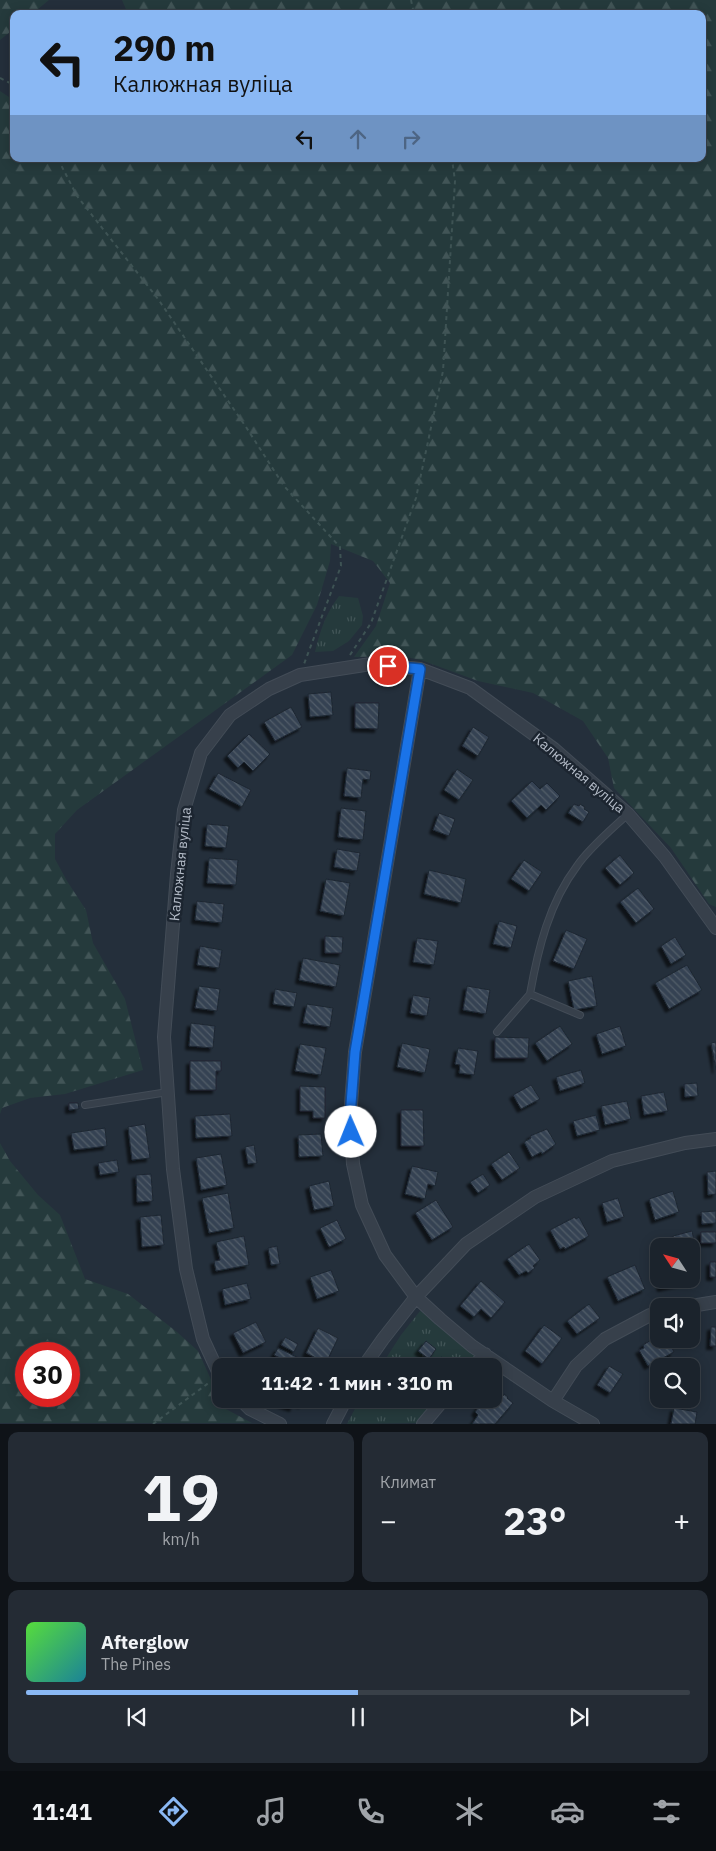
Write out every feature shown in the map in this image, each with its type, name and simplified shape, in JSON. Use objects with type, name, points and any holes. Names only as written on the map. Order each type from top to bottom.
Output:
[{"type":"street","name":"Калюжная вуліца","points":[[212,1359],[203,1339],[186,1269],[173,1169],[164,1037],[184,810],[200,753],[230,715],[268,689],[300,675],[371,664],[420,669],[470,688],[554,749],[628,814],[665,857],[716,928]]},
{"type":"street","points":[[420,669],[355,1052],[350,1117],[353,1164],[362,1204],[385,1255],[416,1297],[472,1346],[553,1401],[594,1424]]},
{"type":"street","points":[[369,1358],[416,1297],[466,1244],[535,1197],[612,1161],[685,1143],[716,1139]]},
{"type":"street","points":[[700,1305],[716,1302]]},
{"type":"street","points":[[553,1401],[576,1366],[605,1339],[650,1315]]},
{"type":"street","points":[[481,1358],[485,1354]]},
{"type":"street","points":[[249,1408],[280,1424]]},
{"type":"street","points":[[333,1424],[341,1408]]},
{"type":"street","points":[[422,1424],[436,1408]]},
{"type":"lane","points":[[497,1032],[530,994],[539,947],[555,902],[577,865],[628,814]]},
{"type":"lane","points":[[530,994],[580,1016]]},
{"type":"lane","points":[[85,1105],[168,1092]]},
{"type":"path","points":[[60,162],[77,196],[158,299],[284,486],[340,547],[342,566],[300,675]]},
{"type":"path","points":[[343,668],[371,623],[418,489],[443,371],[455,181],[452,162]]},
{"type":"path","points":[[153,1424],[212,1383]]},
{"type":"green space","points":[[0,0],[49,0],[37,10],[10,10],[10,32],[0,40]]},
{"type":"green space","points":[[122,0],[716,0],[716,907],[709,904],[671,848],[614,788],[608,758],[583,721],[533,693],[478,681],[421,660],[401,656],[354,657],[376,626],[390,583],[373,561],[331,544],[330,561],[317,605],[292,655],[77,810],[55,834],[55,859],[86,910],[93,943],[125,999],[143,1070],[65,1094],[30,1098],[2,1108],[0,1114],[0,91],[10,96],[10,162],[706,162],[706,10],[126,10]]},
{"type":"green space","points":[[339,596],[358,598],[363,616],[362,625],[349,641],[333,651],[315,652],[324,622]]},
{"type":"green space","points":[[0,1143],[10,1161],[38,1195],[60,1215],[85,1279],[128,1294],[177,1332],[198,1351],[212,1382],[212,1408],[224,1408],[252,1423],[0,1423]]},
{"type":"green space","points":[[420,1311],[428,1313],[476,1354],[473,1358],[386,1358]]},
{"type":"green space","points":[[355,1408],[428,1408],[417,1423],[347,1424]]},
{"type":"building","points":[[331,692],[333,715],[310,717],[308,694]]},
{"type":"building","points":[[355,703],[379,703],[378,729],[355,728]]},
{"type":"building","points":[[291,707],[302,727],[275,741],[264,722]]},
{"type":"building","points":[[473,727],[489,737],[478,756],[462,746]]},
{"type":"building","points":[[249,734],[270,754],[253,771],[244,762],[238,768],[227,756]]},
{"type":"building","points":[[347,768],[371,771],[370,780],[363,779],[361,798],[344,796]]},
{"type":"building","points":[[457,769],[473,780],[459,800],[444,790]]},
{"type":"building","points":[[218,773],[251,790],[242,807],[209,789]]},
{"type":"building","points":[[532,781],[540,789],[547,783],[560,796],[546,810],[541,805],[527,818],[511,801]]},
{"type":"building","points":[[574,804],[579,806],[580,804],[589,812],[583,822],[568,813]]},
{"type":"building","points":[[341,808],[366,811],[363,840],[338,837]]},
{"type":"building","points":[[439,813],[455,819],[449,836],[433,830]]},
{"type":"building","points":[[207,824],[229,826],[226,848],[205,846]]},
{"type":"building","points":[[337,849],[360,853],[357,871],[334,867]]},
{"type":"building","points":[[620,855],[634,873],[620,885],[605,868]]},
{"type":"building","points":[[209,858],[238,860],[236,885],[207,883]]},
{"type":"building","points":[[524,860],[542,872],[529,891],[511,879]]},
{"type":"building","points":[[429,870],[466,879],[461,903],[424,894]]},
{"type":"building","points":[[326,879],[350,883],[344,916],[320,911]]},
{"type":"building","points":[[638,888],[654,909],[636,923],[620,902]]},
{"type":"building","points":[[197,901],[224,904],[222,923],[195,920]]},
{"type":"building","points":[[499,921],[517,926],[511,948],[493,944]]},
{"type":"building","points":[[566,930],[587,939],[574,969],[553,961]]},
{"type":"building","points":[[325,936],[343,937],[342,953],[325,953]]},
{"type":"building","points":[[675,937],[686,955],[671,964],[661,946]]},
{"type":"building","points":[[417,938],[438,941],[434,965],[413,962]]},
{"type":"building","points":[[200,946],[222,950],[219,968],[197,965]]},
{"type":"building","points":[[303,958],[340,965],[336,987],[299,980]]},
{"type":"building","points":[[687,965],[702,990],[669,1009],[655,983]]},
{"type":"building","points":[[592,976],[597,1006],[574,1010],[568,981]]},
{"type":"building","points":[[199,986],[220,989],[217,1011],[195,1008]]},
{"type":"building","points":[[467,986],[490,990],[486,1014],[463,1010]]},
{"type":"building","points":[[275,989],[297,993],[294,1007],[273,1004]]},
{"type":"building","points":[[413,995],[430,998],[427,1016],[410,1013]]},
{"type":"building","points":[[307,1004],[333,1008],[330,1027],[303,1023]]},
{"type":"building","points":[[191,1023],[215,1026],[213,1048],[189,1046]]},
{"type":"building","points":[[560,1026],[572,1044],[547,1061],[535,1043]]},
{"type":"building","points":[[620,1026],[626,1046],[602,1054],[596,1034]]},
{"type":"building","points":[[495,1037],[529,1038],[528,1058],[495,1058]]},
{"type":"building","points":[[716,1042],[716,1070],[711,1043]]},
{"type":"building","points":[[402,1043],[430,1049],[425,1073],[397,1067]]},
{"type":"building","points":[[300,1044],[326,1048],[321,1075],[295,1071]]},
{"type":"building","points":[[458,1048],[478,1051],[474,1075],[459,1073],[460,1065],[455,1064]]},
{"type":"building","points":[[190,1061],[221,1061],[221,1071],[216,1071],[216,1090],[190,1090]]},
{"type":"building","points":[[581,1070],[585,1083],[560,1091],[556,1077]]},
{"type":"building","points":[[697,1083],[698,1096],[685,1097],[684,1084]]},
{"type":"building","points":[[531,1085],[540,1099],[521,1109],[513,1095]]},
{"type":"building","points":[[300,1086],[325,1087],[325,1118],[313,1118],[313,1111],[300,1111]]},
{"type":"building","points":[[664,1092],[668,1111],[644,1115],[641,1096]]},
{"type":"building","points":[[627,1101],[631,1119],[605,1125],[601,1106]]},
{"type":"building","points":[[69,1103],[78,1103],[79,1109],[69,1110]]},
{"type":"building","points":[[401,1110],[423,1110],[424,1146],[401,1146]]},
{"type":"building","points":[[230,1114],[232,1136],[196,1138],[195,1116]]},
{"type":"building","points":[[596,1115],[600,1130],[577,1136],[573,1121]]},
{"type":"building","points":[[145,1124],[150,1158],[132,1160],[128,1127]]},
{"type":"building","points":[[105,1128],[107,1146],[74,1150],[71,1133]]},
{"type":"building","points":[[547,1129],[556,1144],[542,1154],[541,1152],[532,1157],[524,1142],[531,1138],[530,1136]]},
{"type":"building","points":[[321,1134],[323,1156],[299,1157],[298,1135]]},
{"type":"building","points":[[254,1145],[257,1163],[248,1164],[245,1147]]},
{"type":"building","points":[[509,1152],[520,1168],[502,1180],[491,1164]]},
{"type":"building","points":[[221,1154],[227,1185],[201,1190],[196,1158]]},
{"type":"building","points":[[117,1160],[119,1172],[100,1175],[98,1163]]},
{"type":"building","points":[[412,1166],[438,1172],[435,1186],[428,1184],[425,1199],[405,1194]]},
{"type":"building","points":[[716,1171],[716,1194],[708,1195],[707,1172]]},
{"type":"building","points":[[151,1174],[153,1201],[137,1202],[136,1175]]},
{"type":"building","points":[[483,1174],[490,1185],[478,1193],[470,1182]]},
{"type":"building","points":[[329,1181],[334,1206],[314,1210],[309,1186]]},
{"type":"building","points":[[673,1191],[679,1212],[655,1220],[649,1199]]},
{"type":"building","points":[[228,1193],[234,1228],[209,1233],[202,1198]]},
{"type":"building","points":[[618,1198],[624,1217],[607,1222],[602,1203]]},
{"type":"building","points":[[436,1200],[453,1227],[432,1240],[415,1213]]},
{"type":"building","points":[[716,1211],[716,1223],[702,1224],[701,1212]]},
{"type":"building","points":[[161,1215],[164,1245],[142,1247],[140,1217]]},
{"type":"building","points":[[575,1217],[576,1219],[579,1217],[589,1236],[565,1249],[564,1247],[560,1249],[550,1230]]},
{"type":"building","points":[[337,1220],[346,1239],[329,1247],[320,1228]]},
{"type":"building","points":[[692,1231],[694,1238],[673,1238],[673,1236]]},
{"type":"building","points":[[701,1232],[716,1232],[716,1243],[701,1243]]},
{"type":"building","points":[[244,1236],[249,1265],[216,1271],[214,1261],[220,1260],[216,1242]]},
{"type":"building","points":[[529,1244],[540,1260],[533,1266],[535,1268],[528,1273],[526,1271],[519,1275],[507,1259]]},
{"type":"building","points":[[277,1246],[280,1264],[271,1265],[268,1248]]},
{"type":"building","points":[[710,1262],[716,1262],[716,1277],[710,1277]]},
{"type":"building","points":[[635,1265],[645,1289],[618,1301],[607,1277]]},
{"type":"building","points":[[331,1270],[339,1291],[317,1299],[310,1277]]},
{"type":"building","points":[[481,1281],[505,1302],[491,1318],[481,1309],[474,1317],[460,1306]]},
{"type":"building","points":[[247,1283],[251,1299],[225,1305],[222,1289]]},
{"type":"building","points":[[589,1304],[600,1318],[577,1334],[567,1321]]},
{"type":"building","points":[[256,1322],[266,1342],[243,1353],[233,1333]]},
{"type":"building","points":[[544,1325],[562,1338],[542,1364],[525,1351]]},
{"type":"building","points":[[711,1327],[716,1327],[716,1346],[710,1346]]},
{"type":"building","points":[[318,1328],[338,1338],[328,1358],[316,1358],[306,1353]]},
{"type":"building","points":[[285,1337],[298,1344],[294,1352],[281,1345]]},
{"type":"building","points":[[426,1341],[436,1349],[430,1358],[418,1351]]},
{"type":"building","points":[[650,1341],[650,1348],[672,1348],[674,1352],[663,1358],[650,1358],[650,1365],[648,1366],[639,1350],[644,1348],[643,1345]]},
{"type":"building","points":[[278,1348],[299,1358],[280,1358],[274,1355]]},
{"type":"building","points":[[609,1366],[623,1374],[610,1393],[597,1385]]},
{"type":"building","points":[[504,1394],[513,1403],[495,1424],[472,1424],[478,1415],[475,1412],[478,1408],[502,1408],[502,1395]]},
{"type":"building","points":[[674,1408],[697,1412],[695,1424],[671,1424]]},
{"type":"route","points":[[351,1132],[350,1117],[355,1052],[420,669],[388,666]]}]
